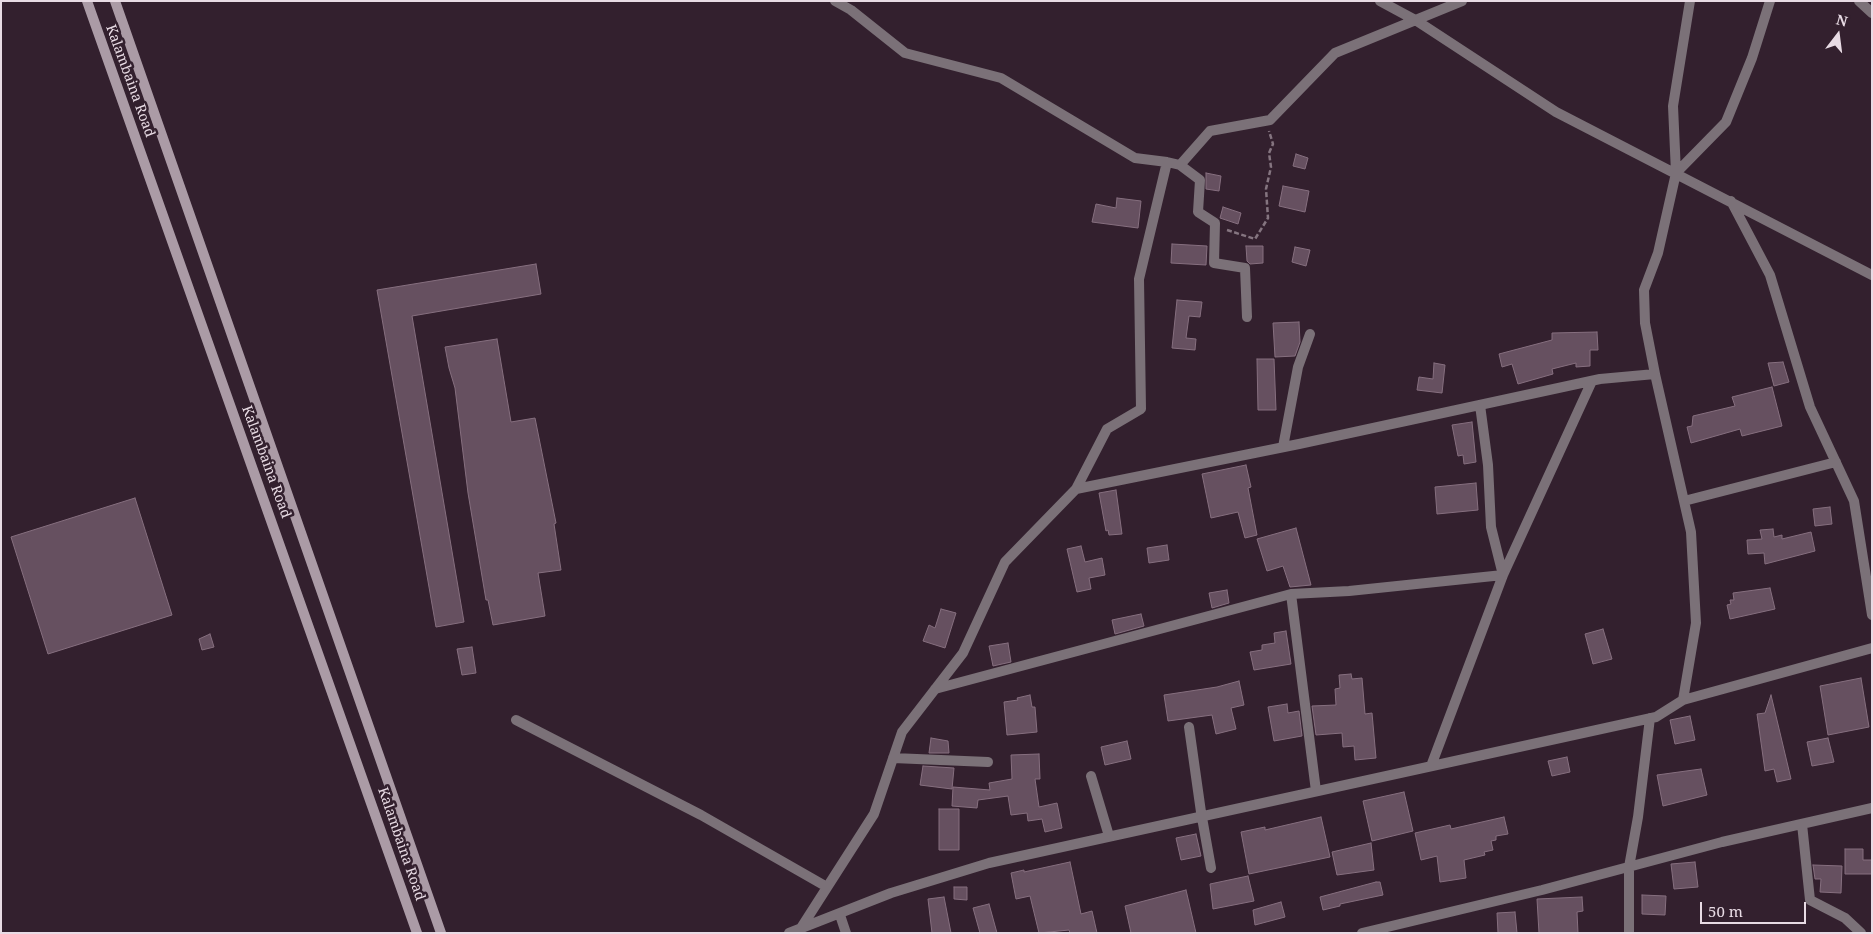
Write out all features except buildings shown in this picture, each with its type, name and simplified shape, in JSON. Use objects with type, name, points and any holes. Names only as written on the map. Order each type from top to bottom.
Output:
[{"type":"main road","name":"Kalambaina Road","points":[[87,1],[417,933]]},
{"type":"main road","points":[[115,1],[440,933]]},
{"type":"street","points":[[835,1],[851,10],[905,53],[1001,78],[1135,158],[1168,162],[1180,166],[1200,180],[1198,212],[1215,223],[1214,263],[1245,268],[1246,318]]},
{"type":"street","points":[[1380,1],[1393,5],[1556,112],[1730,200],[1872,275]]},
{"type":"street","points":[[1180,166],[1210,131],[1270,120],[1335,53],[1462,1]]},
{"type":"street","points":[[1683,700],[1696,623],[1691,532],[1645,323],[1644,290],[1658,253],[1676,173],[1673,106],[1690,1]]},
{"type":"street","points":[[1676,173],[1726,122],[1752,58],[1770,1]]},
{"type":"street","points":[[1859,1],[1872,13]]},
{"type":"street","points":[[801,928],[874,814],[902,732],[963,653],[1005,562],[1076,489],[1107,429],[1141,409],[1139,279],[1168,162]]},
{"type":"street","points":[[1730,200],[1770,275],[1810,407],[1854,501],[1872,615]]},
{"type":"street","points":[[1283,447],[1298,367],[1310,334]]},
{"type":"street","points":[[1076,489],[1592,381],[1655,374]]},
{"type":"street","points":[[1431,766],[1503,576],[1592,381]]},
{"type":"street","points":[[1480,404],[1488,465],[1492,527],[1503,576]]},
{"type":"street","points":[[1684,501],[1836,462]]},
{"type":"street","points":[[935,689],[1291,594],[1350,591],[1503,576]]},
{"type":"street","points":[[1291,594],[1316,791]]},
{"type":"street","points":[[789,933],[840,915],[891,893],[989,863],[1650,718],[1683,700],[1872,648]]},
{"type":"street","points":[[1629,933],[1629,867],[1638,816],[1650,718]]},
{"type":"street","points":[[516,720],[701,815],[828,887]]},
{"type":"street","points":[[1189,727],[1201,816],[1211,868]]},
{"type":"street","points":[[893,758],[988,762]]},
{"type":"street","points":[[1091,776],[1109,836]]},
{"type":"street","points":[[1362,933],[1872,808]]},
{"type":"street","points":[[1802,824],[1810,900],[1846,918],[1861,933]]},
{"type":"street","points":[[840,915],[846,933]]},
{"type":"path","points":[[1215,223],[1222,229],[1255,239],[1268,218],[1266,189],[1271,167],[1269,153],[1273,144],[1266,121]]}]
